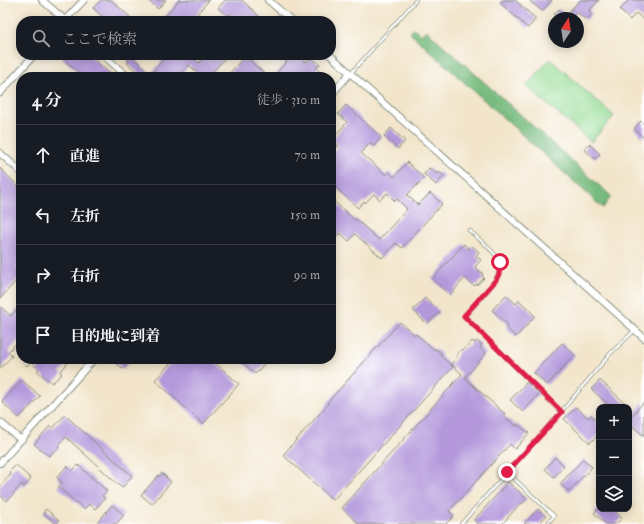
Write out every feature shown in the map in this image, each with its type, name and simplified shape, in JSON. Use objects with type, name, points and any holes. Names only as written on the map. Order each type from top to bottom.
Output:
[{"type":"street","points":[[42,0],[60,16]]},
{"type":"street","points":[[70,16],[84,0]]},
{"type":"street","points":[[268,0],[286,16]]},
{"type":"street","points":[[19,72],[30,60]]},
{"type":"street","points":[[109,60],[122,72]]},
{"type":"street","points":[[335,60],[644,338]]},
{"type":"street","points":[[336,89],[350,74]]},
{"type":"street","points":[[0,93],[16,75]]},
{"type":"street","points":[[0,153],[16,167]]},
{"type":"street","points":[[0,463],[89,364]]},
{"type":"street","points":[[0,422],[21,440]]},
{"type":"lane","points":[[350,74],[416,0]]},
{"type":"lane","points":[[469,230],[493,253],[500,262],[500,268],[496,280],[464,316],[562,412]]},
{"type":"lane","points":[[461,524],[562,412],[610,354],[635,330]]},
{"type":"lane","points":[[507,472],[554,516],[547,524]]},
{"type":"green space","points":[[414,28],[421,35],[426,30],[611,196],[603,208],[410,33]]},
{"type":"green space","points":[[550,59],[614,116],[591,142],[526,86]]},
{"type":"building","points":[[101,0],[111,0],[129,16],[102,16],[93,8]]},
{"type":"building","points":[[148,0],[166,0],[158,9]]},
{"type":"building","points":[[179,0],[209,0],[195,16],[165,16]]},
{"type":"building","points":[[225,0],[242,0],[259,16],[232,16],[230,14],[228,16],[218,8]]},
{"type":"building","points":[[503,0],[515,0],[536,19],[528,28],[500,3]]},
{"type":"building","points":[[529,0],[552,0],[542,11]]},
{"type":"building","points":[[580,0],[599,0],[589,11],[592,14],[586,20],[584,18],[584,12],[569,12]]},
{"type":"building","points":[[629,0],[644,0],[644,20],[636,13],[630,20],[620,10]]},
{"type":"building","points":[[64,60],[95,60],[108,72],[78,72]]},
{"type":"building","points":[[128,60],[136,60],[149,72],[137,72],[127,63],[129,61]]},
{"type":"building","points":[[163,60],[195,60],[199,63],[202,60],[223,60],[213,72],[197,72],[189,65],[183,72],[153,72]]},
{"type":"building","points":[[241,60],[249,60],[263,72],[231,72]]},
{"type":"building","points":[[286,60],[304,60],[306,62],[308,60],[313,60],[320,64],[316,68],[320,72],[277,72],[287,61]]},
{"type":"building","points":[[346,105],[381,137],[374,146],[370,143],[361,153],[386,175],[389,172],[394,177],[407,162],[424,178],[407,195],[418,205],[430,193],[442,204],[402,248],[396,243],[382,258],[355,234],[349,241],[340,233],[336,237],[336,203],[379,240],[407,209],[397,199],[395,201],[387,193],[380,200],[374,194],[365,203],[364,201],[358,208],[336,188],[336,149],[339,146],[336,143],[336,135],[347,122],[338,114]]},
{"type":"building","points":[[641,121],[644,124],[644,138],[634,129]]},
{"type":"building","points":[[391,128],[405,141],[398,149],[384,136]]},
{"type":"building","points":[[589,144],[600,154],[595,159],[584,149]]},
{"type":"building","points":[[0,168],[16,184],[16,281],[0,299]]},
{"type":"building","points":[[429,168],[437,174],[439,172],[444,176],[436,185],[424,174]]},
{"type":"building","points":[[464,244],[469,249],[472,246],[479,252],[476,256],[481,260],[475,267],[483,274],[482,276],[484,278],[474,286],[465,278],[450,295],[432,279]]},
{"type":"building","points":[[506,295],[516,304],[519,300],[535,316],[516,337],[506,328],[508,325],[492,310]]},
{"type":"building","points":[[425,298],[440,312],[427,324],[413,310]]},
{"type":"building","points":[[0,306],[11,316],[16,310],[16,343],[8,352],[12,356],[0,369]]},
{"type":"building","points":[[400,322],[415,335],[416,334],[442,354],[440,355],[453,367],[333,500],[283,455],[328,404],[327,403]]},
{"type":"building","points":[[472,341],[475,343],[477,341],[482,345],[480,348],[486,353],[465,378],[505,414],[503,415],[516,426],[517,424],[529,433],[515,449],[510,444],[449,511],[454,516],[446,524],[359,524],[342,508],[462,374],[451,364],[455,360],[459,351],[466,348]]},
{"type":"building","points":[[562,343],[575,355],[547,385],[534,373]]},
{"type":"building","points":[[33,364],[67,364],[60,372],[62,374],[52,383],[37,371],[39,369]]},
{"type":"building","points":[[117,364],[128,364],[123,369]]},
{"type":"building","points":[[169,364],[217,364],[239,384],[203,424],[155,380]]},
{"type":"building","points":[[244,364],[264,364],[255,374]]},
{"type":"building","points":[[22,380],[40,396],[19,418],[2,402]]},
{"type":"building","points":[[600,380],[626,404],[608,404],[591,389]]},
{"type":"building","points":[[527,382],[539,394],[523,412],[510,400]]},
{"type":"building","points":[[644,402],[644,436],[632,426],[632,416]]},
{"type":"building","points":[[576,407],[588,418],[591,415],[596,420],[596,437],[590,443],[564,419]]},
{"type":"building","points":[[65,415],[132,476],[122,488],[66,437],[58,446],[59,447],[56,451],[55,450],[49,456],[34,444],[50,426],[53,428]]},
{"type":"building","points":[[555,457],[564,466],[554,477],[545,469]]},
{"type":"building","points":[[583,459],[592,467],[569,492],[560,484]]},
{"type":"building","points":[[16,465],[31,479],[24,487],[22,484],[7,501],[0,495],[0,486],[11,474],[9,472]]},
{"type":"building","points":[[78,465],[107,491],[102,496],[105,498],[95,509],[89,504],[84,509],[58,487],[62,483],[57,477],[67,466],[72,471]]},
{"type":"building","points":[[162,473],[171,482],[152,504],[141,495]]},
{"type":"building","points":[[508,482],[527,499],[522,504],[521,503],[502,524],[478,524],[474,520]]},
{"type":"building","points":[[112,505],[124,515],[116,524],[96,524]]},
{"type":"building","points":[[46,509],[59,520],[56,524],[43,513]]},
{"type":"building","points":[[538,509],[546,516],[539,524],[524,524]]},
{"type":"building","points":[[596,511],[616,512],[622,518],[616,524],[606,524],[594,513]]},
{"type":"route","points":[[500,262],[499,274],[496,280],[464,316],[562,412],[507,472]]}]
